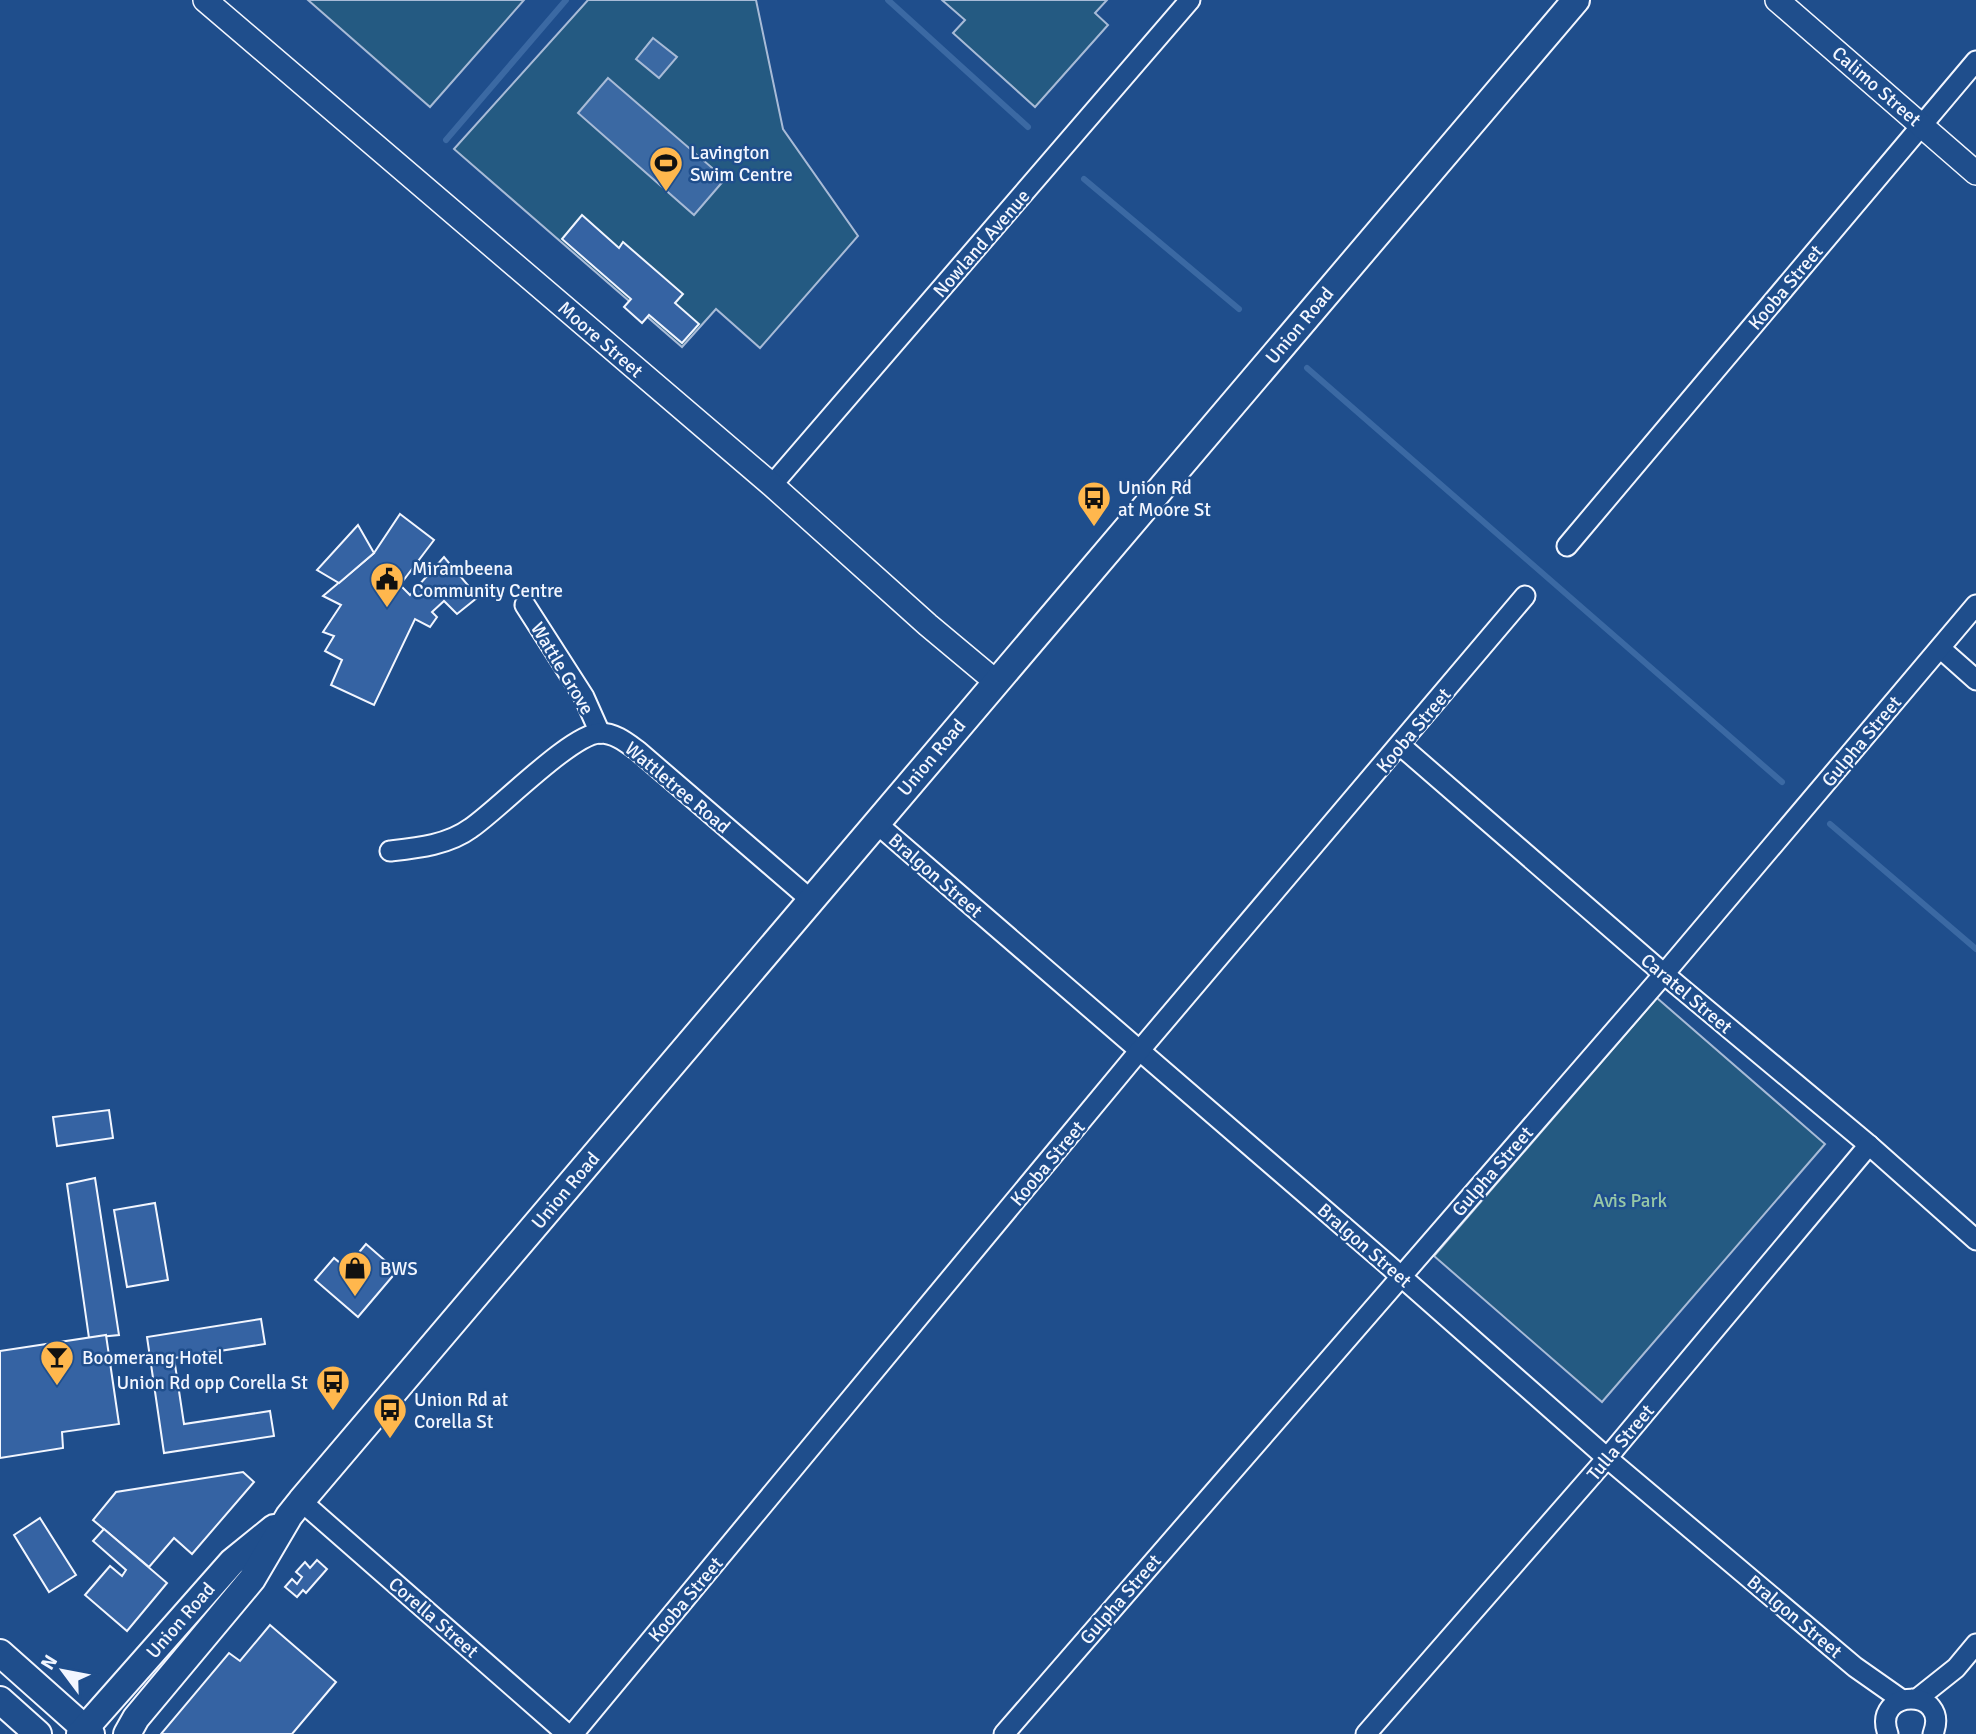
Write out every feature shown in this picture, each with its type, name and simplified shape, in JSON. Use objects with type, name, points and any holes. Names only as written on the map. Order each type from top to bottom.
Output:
[{"type":"main road","name":"Union Road","points":[[127,1734],[136,1718],[251,1579],[295,1508],[1576,0]]},
{"type":"main road","name":"Union Road","points":[[86,1732],[232,1562],[295,1508]]},
{"type":"main road","points":[[6,1662],[86,1732]]},
{"type":"main road","points":[[0,1700],[38,1734]]},
{"type":"main road","points":[[0,1718],[38,1734]]},
{"type":"street","name":"Moore Street","points":[[205,0],[772,485],[928,625],[995,681]]},
{"type":"street","name":"Nowland Avenue","points":[[772,485],[1190,0]]},
{"type":"street","name":"Calimo Street","points":[[1777,0],[1976,173]]},
{"type":"street","name":"Kooba Street","points":[[1567,546],[1976,61]]},
{"type":"street","name":"Kooba Street","points":[[573,1734],[1140,1051],[1525,596]]},
{"type":"street","name":"Wattle Grove","points":[[525,605],[584,697],[600,733]]},
{"type":"street","name":"Gulpha Street","points":[[1004,1734],[1664,974],[1976,605]]},
{"type":"street","points":[[1940,648],[1976,680]]},
{"type":"street","points":[[390,851],[445,841],[469,830],[568,748],[600,733]]},
{"type":"street","name":"Wattletree Road","points":[[600,733],[622,739],[638,751],[811,900]]},
{"type":"street","name":"Caratel Street","points":[[1400,745],[1664,974],[1869,1145],[1976,1240]]},
{"type":"street","name":"Bralgon Street","points":[[876,823],[1607,1458],[1856,1667],[1910,1700],[1924,1702],[1935,1727]]},
{"type":"street","name":"Tulla Street","points":[[1366,1734],[1607,1458],[1869,1145]]},
{"type":"street","name":"Corella Street","points":[[295,1508],[566,1734]]},
{"type":"street","points":[[1887,1729],[1890,1709],[1910,1700],[1956,1668],[1976,1644]]},
{"type":"street","name":"Bralgon Street","points":[[1856,1667],[1887,1729]]},
{"type":"street","points":[[1935,1727],[1956,1668]]},
{"type":"green space","points":[[308,0],[524,0],[430,107]]},
{"type":"green space","name":"Lavington Swim Centre","points":[[588,0],[756,0],[783,129],[858,236],[760,348],[716,309],[682,347],[454,149]]},
{"type":"green space","points":[[942,0],[1107,0],[1095,13],[1108,25],[1035,107],[953,33],[965,20]]},
{"type":"green space","name":"Avis Park","points":[[1657,998],[1825,1144],[1602,1402],[1434,1256]]},
{"type":"shaded area","points":[[653,38],[677,57],[659,78],[636,59]]},
{"type":"shaded area","points":[[608,78],[725,179],[694,215],[578,113]]},
{"type":"building","points":[[582,215],[619,248],[623,242],[683,294],[675,303],[699,324],[682,343],[649,315],[642,323],[624,307],[631,299],[562,239]]},
{"type":"building","name":"Mirambeena Community Centre","points":[[400,514],[434,540],[400,585],[410,595],[444,557],[478,597],[457,614],[444,601],[432,612],[437,617],[430,627],[415,619],[374,705],[331,685],[342,660],[325,651],[334,636],[323,632],[341,605],[323,596],[374,553]]},
{"type":"building","points":[[358,525],[374,553],[339,583],[317,570]]},
{"type":"building","points":[[109,1110],[113,1138],[57,1146],[53,1117]]},
{"type":"building","points":[[95,1178],[119,1335],[89,1338],[67,1184]]},
{"type":"building","points":[[155,1203],[168,1280],[127,1287],[114,1210]]},
{"type":"building","name":"BWS","points":[[366,1244],[397,1271],[358,1317],[315,1280],[334,1258],[346,1268]]},
{"type":"building","points":[[261,1319],[265,1344],[174,1358],[184,1424],[270,1411],[274,1436],[164,1453],[147,1337]]},
{"type":"building","name":"Boomerang Hotel","points":[[106,1335],[119,1424],[62,1432],[63,1448],[0,1458],[0,1351]]},
{"type":"building","points":[[243,1472],[254,1482],[192,1554],[174,1538],[149,1567],[93,1520],[116,1492]]},
{"type":"building","points":[[40,1518],[76,1575],[49,1592],[14,1535]]},
{"type":"building","points":[[104,1529],[167,1583],[127,1631],[85,1595],[110,1566],[122,1576],[126,1570],[93,1541]]},
{"type":"building","points":[[317,1560],[327,1569],[306,1593],[303,1590],[297,1597],[285,1587],[292,1579],[297,1584],[302,1577],[296,1572],[305,1562],[310,1568]]},
{"type":"building","points":[[270,1625],[336,1682],[292,1734],[161,1734],[229,1653],[240,1661]]},
{"type":"waterway","points":[[446,140],[566,0]]},
{"type":"waterway","points":[[888,0],[1028,127]]},
{"type":"waterway","points":[[1084,179],[1239,309]]},
{"type":"waterway","points":[[1307,368],[1782,782]]},
{"type":"waterway","points":[[1830,824],[1976,949]]},
{"type":"place","name":"Lavington Swim Centre","points":[[666,193]]},
{"type":"place","name":"Union Rd at Moore St","points":[[1094,528]]},
{"type":"place","name":"Mirambeena Community Centre","points":[[387,609]]},
{"type":"place","name":"BWS","points":[[355,1298]]},
{"type":"place","name":"Boomerang Hotel","points":[[57,1387]]},
{"type":"place","name":"Union Rd opp Corella St","points":[[333,1412]]},
{"type":"place","name":"Union Rd at Corella St","points":[[390,1440]]}]
